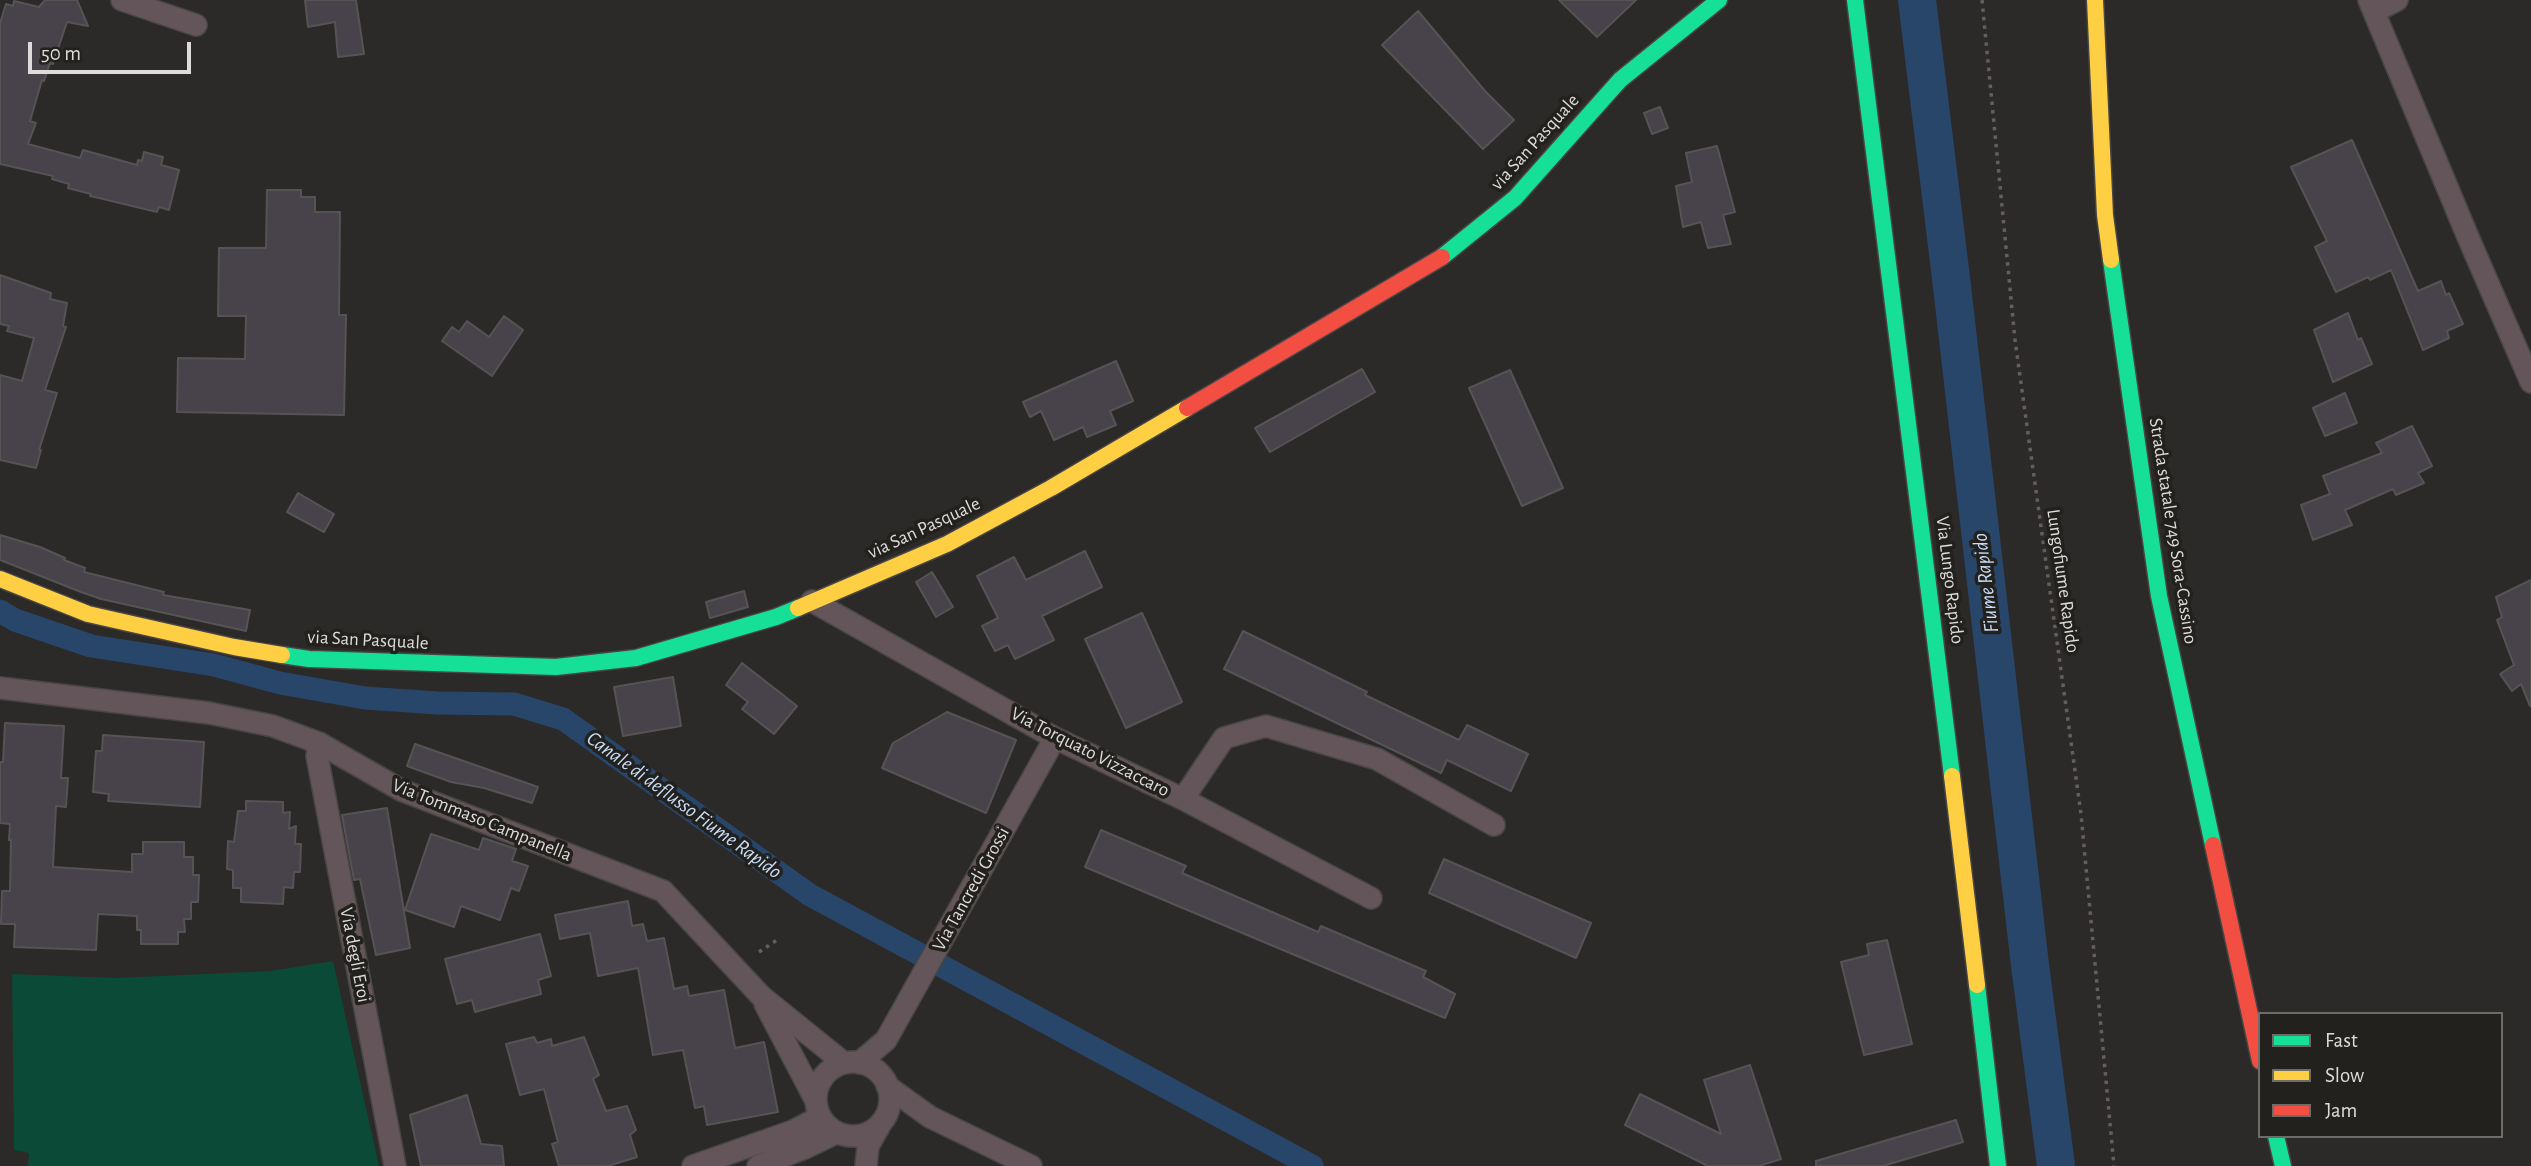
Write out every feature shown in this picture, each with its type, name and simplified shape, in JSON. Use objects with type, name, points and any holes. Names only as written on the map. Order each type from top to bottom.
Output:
[{"type":"main road","name":"via San Pasquale","points":[[0,579],[89,614],[234,646],[309,659],[556,667],[636,658],[776,617],[947,544],[1295,346],[1450,252],[1516,198],[1620,80],[1719,0]]},
{"type":"main road","name":"Via Lungo Rapido","points":[[1855,0],[1998,1166]]},
{"type":"main road","name":"Strada statale 749 Sora-Cassino","points":[[2095,0],[2105,215],[2159,596],[2258,1052]]},
{"type":"main road","points":[[2276,1138],[2283,1166]]},
{"type":"street","points":[[122,0],[196,25]]},
{"type":"street","points":[[2397,0],[2371,6],[2531,382]]},
{"type":"street","name":"Via Torquato Vizzaccaro","points":[[812,601],[1055,738],[1183,799],[1371,898]]},
{"type":"street","name":"Via Tommaso Campanella","points":[[0,688],[209,713],[273,726],[319,743],[401,790],[663,891],[761,996],[851,1063]]},
{"type":"street","points":[[1183,799],[1224,738],[1266,726],[1377,759],[1494,825]]},
{"type":"street","name":"Via Tancredi Grossi","points":[[884,1080],[886,1040],[1055,738]]},
{"type":"street","name":"Via degli Eroi","points":[[319,743],[317,756],[395,1166]]},
{"type":"street","name":"Via Tommaso Campanella","points":[[761,996],[818,1108]]},
{"type":"street","name":"Via Tancredi Grossi","points":[[851,1063],[886,1040]]},
{"type":"street","points":[[858,1166],[841,1134],[818,1108],[817,1087],[824,1076],[833,1068],[851,1063],[871,1067],[930,1117],[1031,1166]]},
{"type":"street","points":[[866,1166],[868,1146],[883,1119],[890,1095],[884,1080]]},
{"type":"street","points":[[693,1166],[793,1131],[818,1108]]},
{"type":"street","points":[[758,1166],[841,1134],[858,1136],[869,1132],[883,1119],[930,1117]]},
{"type":"path","name":"Lungofiume Rapido","points":[[1982,0],[2015,340],[2081,814],[2115,1166]]},
{"type":"path","points":[[759,952],[780,938]]},
{"type":"green space","points":[[333,961],[379,1166],[28,1166],[29,1153],[14,1150],[12,974],[116,978],[270,971]]},
{"type":"building","points":[[45,0],[77,0],[88,26],[67,22],[53,64],[50,63],[44,81],[42,80],[30,121],[36,123],[28,144],[80,158],[83,150],[137,165],[138,160],[142,161],[144,152],[163,157],[161,165],[179,170],[169,210],[159,207],[157,212],[90,196],[91,194],[68,188],[69,184],[52,179],[53,176],[0,164],[0,23],[6,4],[13,6],[14,1],[39,7]]},
{"type":"building","points":[[305,0],[356,0],[364,54],[338,57],[335,22],[308,27]]},
{"type":"building","points":[[1559,0],[1636,0],[1597,37]]},
{"type":"building","points":[[1418,11],[1485,91],[1514,120],[1483,149],[1382,45]]},
{"type":"building","points":[[1660,107],[1668,128],[1652,134],[1644,113]]},
{"type":"building","points":[[2352,140],[2418,291],[2441,281],[2463,324],[2447,331],[2449,338],[2423,350],[2391,270],[2336,292],[2315,247],[2327,241],[2291,167]]},
{"type":"building","points":[[1717,146],[1735,212],[1723,215],[1731,244],[1708,248],[1701,222],[1683,227],[1676,186],[1692,182],[1686,153]]},
{"type":"building","points":[[267,190],[301,190],[301,197],[315,197],[315,212],[340,212],[339,315],[346,315],[344,415],[177,412],[178,358],[245,359],[246,316],[218,316],[219,248],[266,248]]},
{"type":"building","points":[[0,275],[51,293],[50,299],[67,303],[63,326],[66,327],[45,390],[57,393],[36,468],[0,460],[0,375],[22,381],[34,338],[7,331],[9,326],[0,324]]},
{"type":"building","points":[[2348,313],[2358,340],[2361,338],[2372,364],[2333,382],[2314,330]]},
{"type":"building","points":[[504,316],[523,330],[492,376],[442,341],[452,327],[459,332],[467,321],[489,337]]},
{"type":"building","points":[[1116,361],[1133,401],[1110,411],[1116,425],[1087,437],[1083,427],[1054,440],[1041,411],[1030,417],[1023,402]]},
{"type":"building","points":[[1362,369],[1375,392],[1270,452],[1255,428]]},
{"type":"building","points":[[1510,370],[1563,488],[1522,506],[1469,388]]},
{"type":"building","points":[[2345,393],[2357,423],[2325,436],[2313,408]]},
{"type":"building","points":[[2412,426],[2432,466],[2418,473],[2424,483],[2396,495],[2393,489],[2345,510],[2352,525],[2313,540],[2301,505],[2330,494],[2323,476],[2382,453],[2376,443]]},
{"type":"building","points":[[298,493],[334,514],[324,532],[287,512]]},
{"type":"building","points":[[0,535],[65,558],[64,560],[85,568],[84,572],[164,592],[163,595],[250,610],[246,631],[101,599],[81,592],[0,560]]},
{"type":"building","points":[[1085,551],[1102,587],[1042,616],[1054,640],[1015,659],[1008,645],[995,651],[982,626],[998,618],[977,576],[1014,557],[1026,580]]},
{"type":"building","points":[[932,572],[953,607],[936,617],[916,582]]},
{"type":"building","points":[[2531,580],[2530,706],[2521,684],[2512,691],[2500,674],[2514,665],[2497,620],[2502,617],[2496,597]]},
{"type":"building","points":[[744,591],[748,607],[710,618],[706,602]]},
{"type":"building","points":[[1142,613],[1182,702],[1126,728],[1085,639]]},
{"type":"building","points":[[1243,631],[1367,692],[1365,695],[1459,740],[1467,725],[1528,754],[1511,791],[1447,760],[1441,773],[1224,669]]},
{"type":"building","points":[[742,663],[797,706],[774,734],[742,709],[748,702],[726,685]]},
{"type":"building","points":[[673,677],[681,726],[623,736],[614,687]]},
{"type":"building","points":[[947,712],[1016,740],[986,813],[882,768],[893,743]]},
{"type":"building","points":[[5,723],[64,726],[61,778],[68,778],[66,807],[56,806],[53,867],[132,872],[132,854],[143,854],[143,842],[184,842],[184,857],[193,857],[193,875],[199,875],[198,902],[191,902],[191,919],[184,919],[185,932],[178,932],[178,944],[141,944],[137,916],[98,914],[96,950],[14,947],[15,924],[1,924],[2,891],[10,891],[10,824],[0,823],[0,762],[3,762]]},
{"type":"building","points":[[103,735],[204,742],[200,807],[108,801],[109,794],[93,792],[96,751],[102,751]]},
{"type":"building","points":[[415,744],[538,787],[532,803],[484,788],[451,782],[407,766]]},
{"type":"building","points":[[246,801],[283,802],[283,813],[290,812],[289,829],[296,826],[295,844],[301,844],[300,872],[294,872],[293,888],[284,887],[283,904],[241,902],[241,888],[233,888],[233,870],[227,869],[228,841],[234,842],[238,811],[246,811]]},
{"type":"building","points":[[387,808],[410,948],[376,955],[360,879],[354,880],[342,815]]},
{"type":"building","points":[[1101,830],[1186,866],[1182,873],[1318,932],[1321,926],[1426,971],[1423,977],[1455,994],[1445,1018],[1085,867]]},
{"type":"building","points":[[431,834],[479,850],[483,838],[516,849],[512,861],[528,866],[519,891],[511,888],[500,920],[461,906],[454,927],[405,910]]},
{"type":"building","points":[[1444,859],[1591,923],[1576,958],[1429,893]]},
{"type":"building","points":[[628,901],[632,926],[643,924],[647,941],[664,938],[674,989],[687,986],[689,996],[724,990],[735,1048],[764,1042],[778,1112],[707,1125],[704,1106],[695,1108],[683,1050],[653,1055],[638,968],[598,976],[590,933],[560,939],[555,915]]},
{"type":"building","points":[[540,934],[551,976],[538,980],[541,994],[475,1012],[472,1000],[457,1004],[445,959]]},
{"type":"building","points":[[1887,940],[1912,1044],[1864,1055],[1841,962],[1869,955],[1867,944]]},
{"type":"building","points":[[534,1037],[537,1043],[551,1039],[552,1046],[584,1037],[599,1075],[593,1079],[606,1111],[627,1106],[636,1130],[630,1135],[637,1157],[608,1166],[559,1166],[552,1144],[558,1142],[544,1089],[520,1095],[506,1044]]},
{"type":"building","points":[[1750,1065],[1781,1159],[1759,1166],[1708,1166],[1625,1125],[1640,1094],[1721,1134],[1704,1080]]},
{"type":"building","points":[[467,1095],[481,1144],[502,1146],[504,1166],[421,1166],[410,1115]]},
{"type":"building","points":[[1956,1120],[1963,1142],[1883,1166],[1816,1166],[1816,1161]]},
{"type":"waterway","name":"Fiume Rapido","points":[[1917,0],[2056,1166]]},
{"type":"waterway","name":"Canale di deflusso Fiume Rapido","points":[[0,611],[15,620],[91,646],[214,665],[280,683],[365,698],[514,704],[563,719],[810,895],[1312,1166]]},
{"type":"traffic: fast","points":[[1442,257],[1515,198],[1620,80],[1719,0]]},
{"type":"traffic: fast","points":[[1855,0],[1952,776]]},
{"type":"traffic: fast","points":[[2111,260],[2159,596],[2213,845]]},
{"type":"traffic: fast","points":[[282,655],[309,659],[556,667],[636,658],[776,617],[798,608]]},
{"type":"traffic: fast","points":[[1977,985],[1998,1166]]},
{"type":"traffic: fast","points":[[2276,1138],[2283,1166]]},
{"type":"traffic: slow","points":[[2095,0],[2105,215],[2111,260]]},
{"type":"traffic: slow","points":[[798,608],[947,544],[1051,488],[1187,408]]},
{"type":"traffic: slow","points":[[0,579],[88,614],[282,655]]},
{"type":"traffic: slow","points":[[1952,776],[1977,985]]},
{"type":"traffic: jam","points":[[1187,408],[1442,257]]},
{"type":"traffic: jam","points":[[2213,845],[2258,1052]]}]
